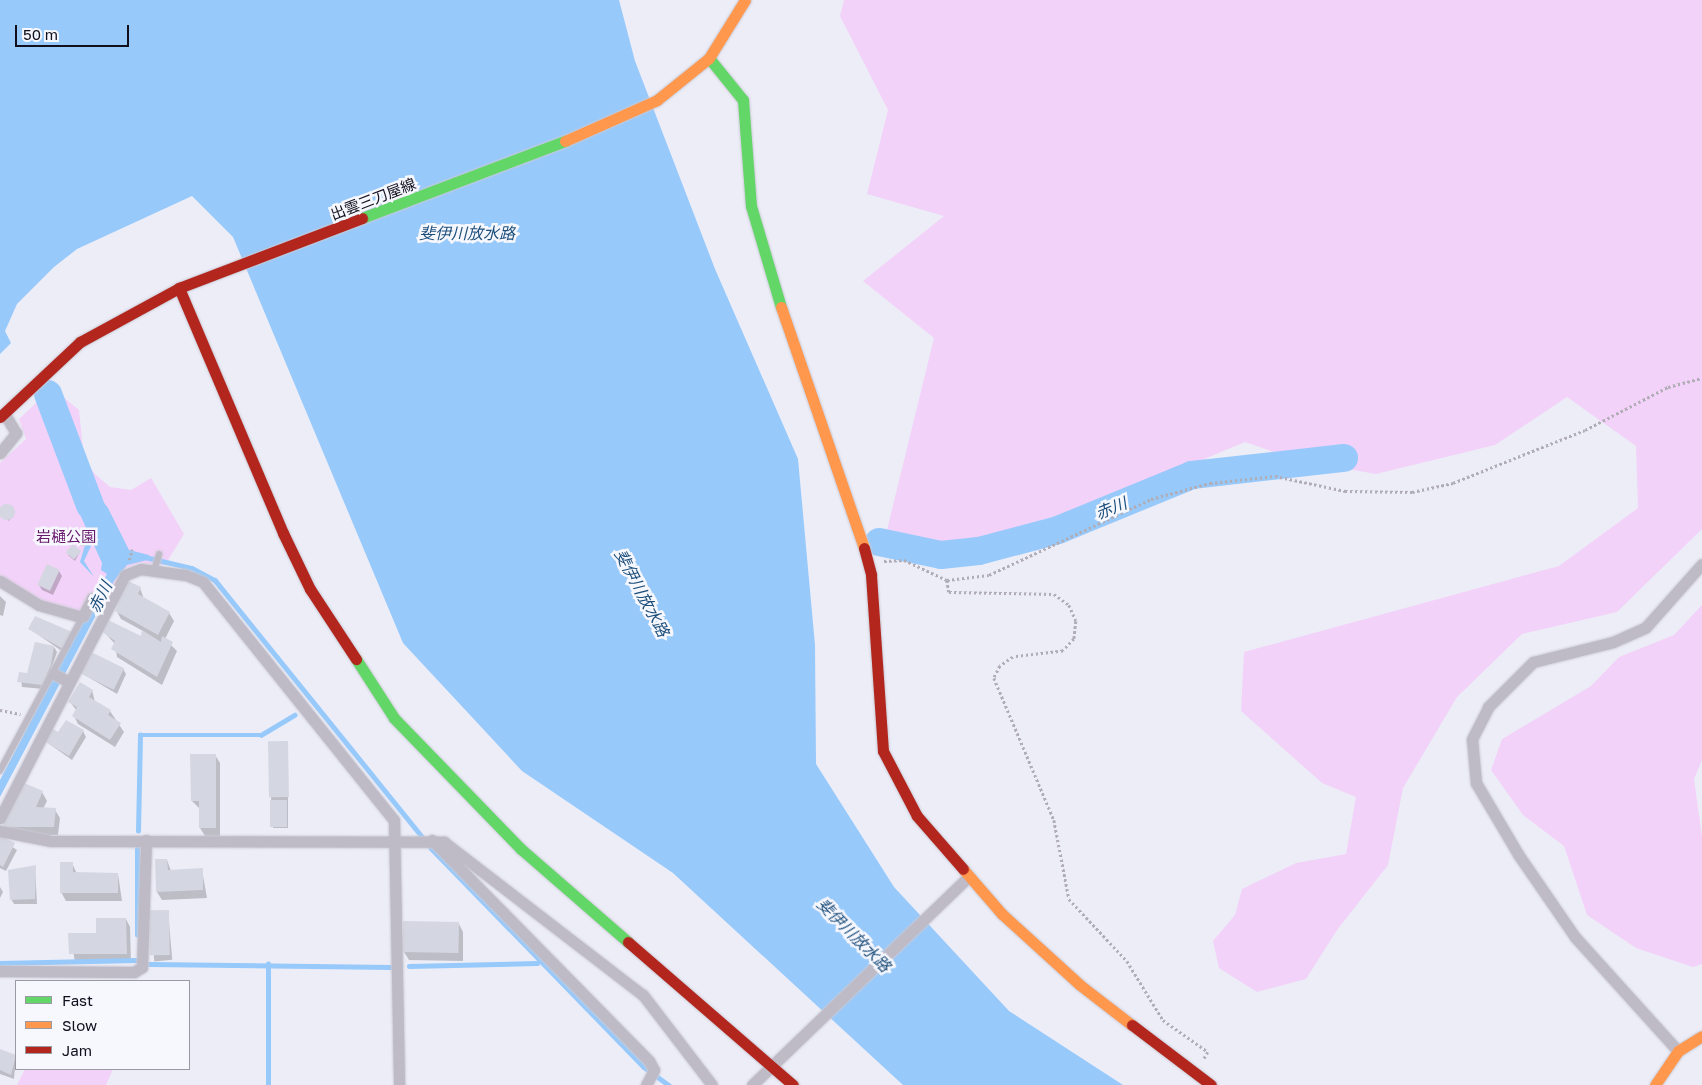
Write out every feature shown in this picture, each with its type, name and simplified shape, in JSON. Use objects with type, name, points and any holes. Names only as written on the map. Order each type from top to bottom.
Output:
[{"type":"street","name":"出雲三刀屋線","points":[[2,415],[80,342],[179,288],[604,126],[657,100],[709,58],[745,0]]},
{"type":"street","points":[[709,58],[743,100],[745,171],[751,206],[798,365],[852,507],[867,561],[877,624],[883,751],[916,816],[968,877],[1080,985],[1196,1071],[1211,1085]]},
{"type":"street","points":[[179,288],[282,534],[310,589],[394,718],[521,849],[794,1085]]},
{"type":"street","points":[[0,453],[16,433],[2,415]]},
{"type":"street","points":[[1678,1051],[1575,936],[1518,854],[1476,783],[1472,739],[1488,707],[1533,662],[1613,642],[1646,627],[1702,564]]},
{"type":"street","points":[[0,818],[61,678],[102,603],[126,573],[155,567],[203,582],[390,814],[397,838],[399,1085]]},
{"type":"street","points":[[0,581],[39,605],[83,616],[102,603]]},
{"type":"street","points":[[0,832],[36,840],[397,838],[427,840],[453,846],[643,995],[712,1085]]},
{"type":"street","points":[[0,972],[134,972],[142,968],[146,840]]},
{"type":"street","points":[[427,840],[650,1078]]},
{"type":"street","points":[[752,1085],[785,1051],[968,877]]},
{"type":"street","points":[[1655,1085],[1678,1051],[1702,1036]]},
{"type":"lane","points":[[155,567],[158,556]]},
{"type":"lane","points":[[0,771],[61,678],[83,616]]},
{"type":"path","points":[[867,561],[904,560],[947,580],[989,575],[1151,498],[1210,483],[1275,476],[1345,491],[1412,492],[1453,483],[1585,430],[1668,387],[1702,378]]},
{"type":"path","points":[[947,580],[949,592],[1054,594],[1069,605],[1076,621],[1074,639],[1063,652],[1013,657],[1000,666],[994,678],[1054,820],[1069,899],[1127,961],[1162,1020],[1208,1052],[1196,1071]]},
{"type":"green space","points":[[844,0],[1702,0],[1702,529],[1617,612],[1522,634],[1457,697],[1403,788],[1388,865],[1337,930],[1306,979],[1257,992],[1219,968],[1213,941],[1235,915],[1242,889],[1296,863],[1346,854],[1356,797],[1322,783],[1241,711],[1244,652],[1559,566],[1638,508],[1636,446],[1567,397],[1495,445],[1376,474],[1297,460],[1245,442],[1109,499],[969,543],[885,538],[934,338],[863,281],[944,216],[867,194],[888,110],[840,16]]},
{"type":"green space","name":"岩樋公園","points":[[52,388],[79,410],[84,459],[95,474],[110,487],[131,490],[151,478],[184,534],[165,565],[139,563],[126,568],[101,610],[91,605],[77,612],[41,600],[0,576],[0,463],[26,439],[19,419]]},
{"type":"green space","points":[[1702,605],[1702,760],[1694,779],[1702,837],[1702,964],[1693,967],[1636,948],[1587,915],[1564,846],[1523,815],[1491,770],[1502,739],[1591,686],[1619,657],[1674,635]]},
{"type":"green space","points":[[24,1070],[113,1070],[106,1085],[17,1085]]},
{"type":"water","name":"斐伊川放水路","points":[[0,0],[619,0],[635,61],[715,269],[798,459],[815,645],[816,764],[894,887],[1009,1011],[1123,1085],[903,1085],[673,873],[522,771],[403,643],[233,237],[192,196],[77,249],[54,267],[17,304],[5,331],[11,343],[0,354]]},
{"type":"water","points":[[79,470],[108,508],[129,550],[149,555],[147,560],[127,565],[114,581],[0,797],[0,780],[107,574],[101,570],[102,563],[78,510],[73,478]]},
{"type":"water","points":[[87,538],[91,546],[84,561],[94,577],[80,562]]},
{"type":"building","points":[[7,504],[15,512],[7,520],[-1,512]]},
{"type":"building","points":[[73,544],[81,551],[74,560],[66,552]]},
{"type":"building","points":[[47,564],[60,570],[50,591],[37,585]]},
{"type":"building","points":[[126,580],[141,587],[138,594],[170,612],[158,635],[115,611]]},
{"type":"building","points":[[35,616],[72,632],[63,649],[28,629]]},
{"type":"building","points":[[108,620],[141,636],[142,630],[161,642],[162,636],[173,642],[157,677],[111,649],[115,641],[101,631]]},
{"type":"building","points":[[35,642],[54,646],[51,665],[42,685],[17,682],[19,672],[27,673]]},
{"type":"building","points":[[91,652],[124,668],[114,690],[80,674]]},
{"type":"building","points":[[80,682],[93,690],[89,697],[111,710],[108,715],[121,723],[110,740],[72,716],[77,707],[68,702]]},
{"type":"building","points":[[66,720],[84,730],[69,756],[44,741],[51,728],[58,732]]},
{"type":"building","points":[[268,741],[288,741],[289,797],[269,797]]},
{"type":"building","points":[[190,754],[216,754],[216,828],[199,828],[199,801],[191,801]]},
{"type":"building","points":[[24,783],[43,791],[36,807],[56,808],[54,827],[4,827],[2,816]]},
{"type":"building","points":[[270,800],[287,800],[287,827],[270,827]]},
{"type":"building","points":[[0,836],[15,843],[3,867],[0,865]]},
{"type":"building","points":[[155,859],[167,859],[168,870],[203,868],[203,890],[156,892]]},
{"type":"building","points":[[60,862],[73,862],[73,872],[118,873],[118,893],[60,893]]},
{"type":"building","points":[[36,865],[35,899],[10,900],[8,870]]},
{"type":"building","points":[[149,910],[169,910],[170,955],[150,955]]},
{"type":"building","points":[[96,918],[126,918],[127,954],[69,954],[68,933],[96,933]]},
{"type":"building","points":[[403,921],[459,922],[458,953],[402,952]]},
{"type":"building","points":[[0,1049],[15,1055],[11,1075],[0,1070]]},
{"type":"waterway","name":"赤川","points":[[48,394],[90,505]]},
{"type":"waterway","name":"赤川","points":[[879,542],[941,555],[979,551],[1058,530],[1192,475],[1344,458]]},
{"type":"waterway","points":[[145,557],[192,568],[215,580],[431,848],[644,1067],[669,1085]]},
{"type":"waterway","points":[[138,831],[140,735],[261,735],[294,715]]},
{"type":"waterway","points":[[137,849],[137,935]]},
{"type":"waterway","points":[[0,963],[137,960]]},
{"type":"waterway","points":[[409,966],[537,963]]},
{"type":"waterway","points":[[149,964],[390,967]]},
{"type":"waterway","points":[[268,964],[268,1085]]},
{"type":"traffic: fast","points":[[709,58],[743,100],[751,206],[781,307]]},
{"type":"traffic: fast","points":[[362,218],[565,141]]},
{"type":"traffic: fast","points":[[356,659],[394,718],[521,849],[628,942]]},
{"type":"traffic: slow","points":[[565,141],[657,100],[709,58],[745,0]]},
{"type":"traffic: slow","points":[[781,307],[864,548]]},
{"type":"traffic: slow","points":[[963,869],[1002,914],[1080,985],[1132,1025]]},
{"type":"traffic: slow","points":[[1655,1085],[1678,1051],[1702,1036]]},
{"type":"traffic: jam","points":[[0,417],[80,342],[179,288],[362,218]]},
{"type":"traffic: jam","points":[[179,288],[283,533],[310,589],[356,659]]},
{"type":"traffic: jam","points":[[864,548],[871,575],[883,751],[917,816],[963,869]]},
{"type":"traffic: jam","points":[[628,942],[793,1085]]},
{"type":"traffic: jam","points":[[1132,1025],[1211,1085]]}]
